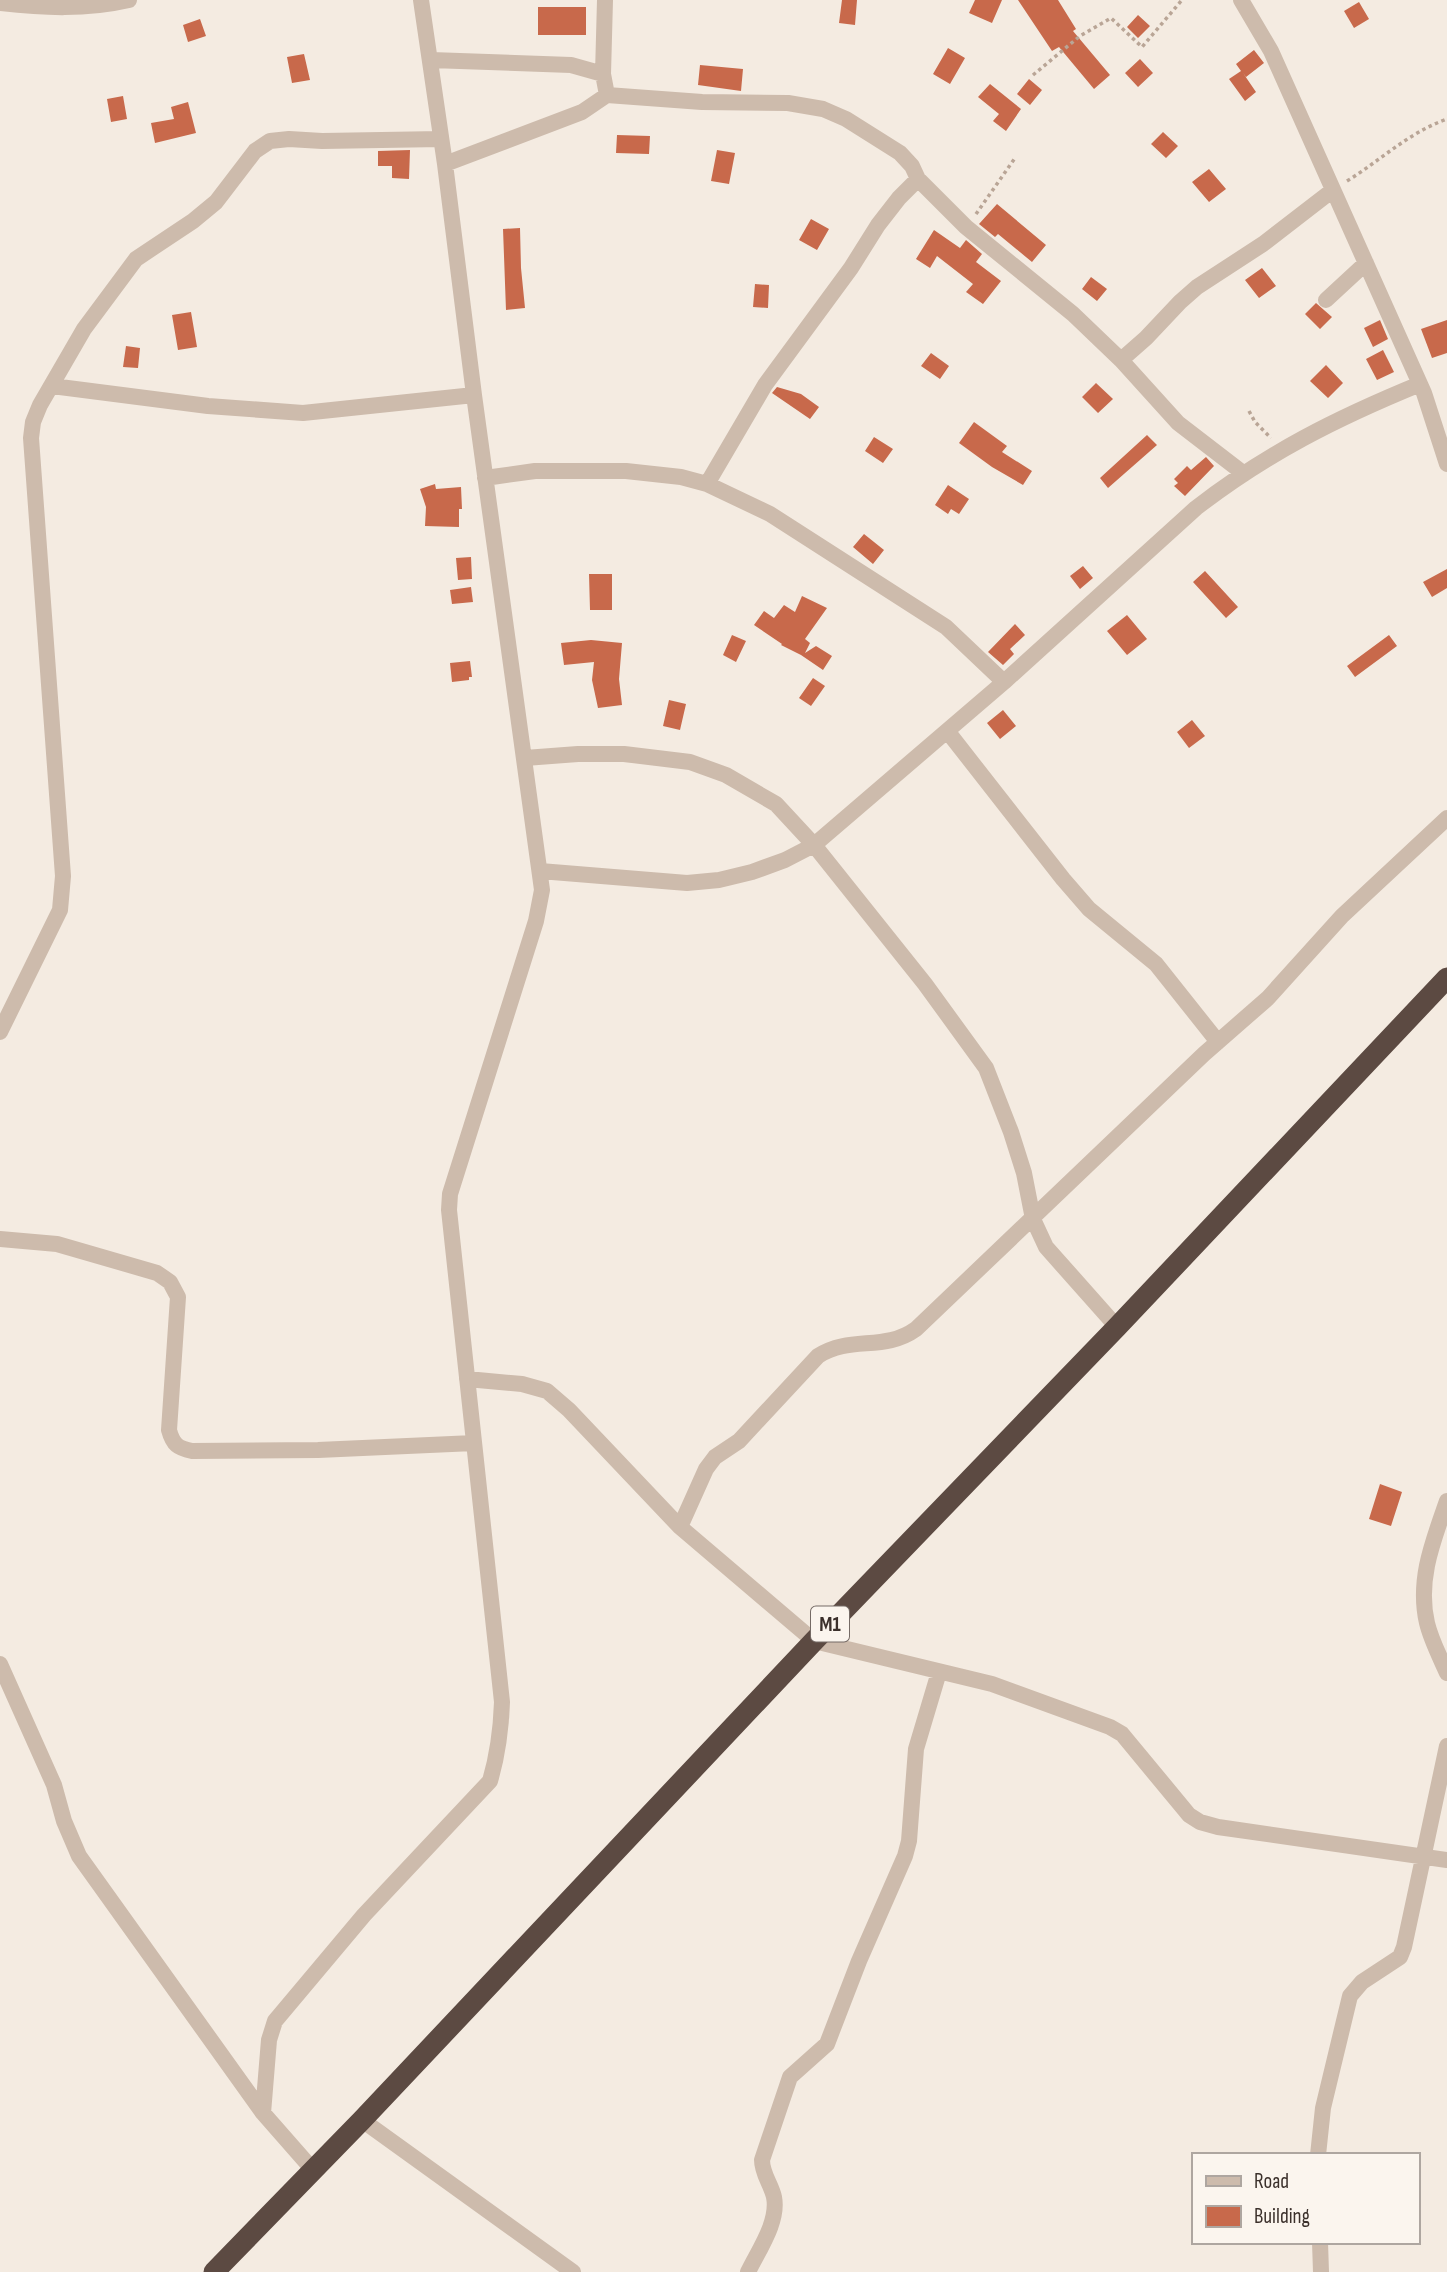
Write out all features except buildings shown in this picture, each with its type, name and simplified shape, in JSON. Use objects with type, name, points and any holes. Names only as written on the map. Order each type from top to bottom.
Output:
[{"type":"highway","name":"M1","points":[[214,2272],[362,2120],[814,1641],[1117,1327],[1447,978]]},
{"type":"street","points":[[0,3],[45,8],[109,5],[129,0]]},
{"type":"street","points":[[263,2113],[269,2040],[275,2021],[364,1915],[490,1781],[497,1758],[502,1702],[449,1210],[450,1194],[536,921],[542,890],[421,0]]},
{"type":"street","points":[[606,0],[603,74],[607,95]]},
{"type":"street","points":[[1241,0],[1271,51],[1420,384],[1447,464]]},
{"type":"street","points":[[431,60],[571,65],[603,74]]},
{"type":"street","points":[[445,164],[582,112],[607,95],[702,102],[788,103],[823,109],[846,119],[900,153],[912,166],[918,179],[966,227],[1073,314],[1121,360],[1178,423],[1243,473]]},
{"type":"street","points":[[0,1032],[60,910],[62,895],[63,876],[33,422],[84,329],[136,259],[193,221],[216,202],[255,151],[270,141],[289,139],[441,139]]},
{"type":"street","points":[[707,484],[765,385],[851,268],[885,216],[918,179]]},
{"type":"street","points":[[1121,360],[1197,287],[1263,244],[1333,190]]},
{"type":"street","points":[[1326,300],[1366,263]]},
{"type":"street","points":[[540,871],[687,883],[719,880],[785,860],[814,845],[948,732],[1196,508],[1243,473],[1328,424],[1420,384]]},
{"type":"street","points":[[52,386],[208,406],[303,412],[474,395]]},
{"type":"street","points":[[485,478],[535,471],[590,470],[681,477],[707,484],[770,514],[946,627],[1004,682]]},
{"type":"street","points":[[948,732],[1089,909],[1156,964],[1218,1042]]},
{"type":"street","points":[[524,758],[624,754],[690,762],[726,775],[776,804],[814,845],[925,984],[986,1068],[1012,1132],[1033,1219],[1046,1247],[1117,1327]]},
{"type":"street","points":[[680,1527],[706,1469],[715,1457],[740,1441],[818,1356],[830,1348],[842,1345],[903,1339],[916,1329],[1218,1042],[1268,998],[1342,916],[1447,818]]},
{"type":"street","points":[[0,1238],[57,1244],[157,1273],[170,1282],[178,1297],[169,1430],[172,1442],[180,1449],[318,1450],[474,1443]]},
{"type":"street","points":[[467,1380],[522,1384],[547,1391],[569,1409],[680,1527],[814,1641],[992,1684],[1110,1727],[1122,1734],[1189,1815],[1200,1822],[1218,1827],[1447,1860]]},
{"type":"street","points":[[1447,1501],[1426,1562],[1423,1599],[1427,1624],[1447,1673]]},
{"type":"street","points":[[0,1664],[54,1785],[64,1821],[79,1856],[263,2113],[313,2170]]},
{"type":"street","points":[[748,2272],[773,2220],[774,2197],[762,2169],[762,2160],[790,2077],[827,2043],[905,1856],[909,1841],[916,1749],[939,1672]]},
{"type":"street","points":[[1318,2153],[1323,2108],[1350,1996],[1362,1982],[1400,1957],[1447,1746]]},
{"type":"street","points":[[362,2120],[573,2272]]},
{"type":"street","points":[[1320,2244],[1321,2272]]},
{"type":"path","points":[[1033,75],[1080,36],[1111,18],[1142,47],[1182,0]]},
{"type":"path","points":[[1333,190],[1373,165],[1403,141],[1447,120]]},
{"type":"path","points":[[966,227],[1015,158]]},
{"type":"path","points":[[1249,411],[1255,422],[1282,450]]}]
